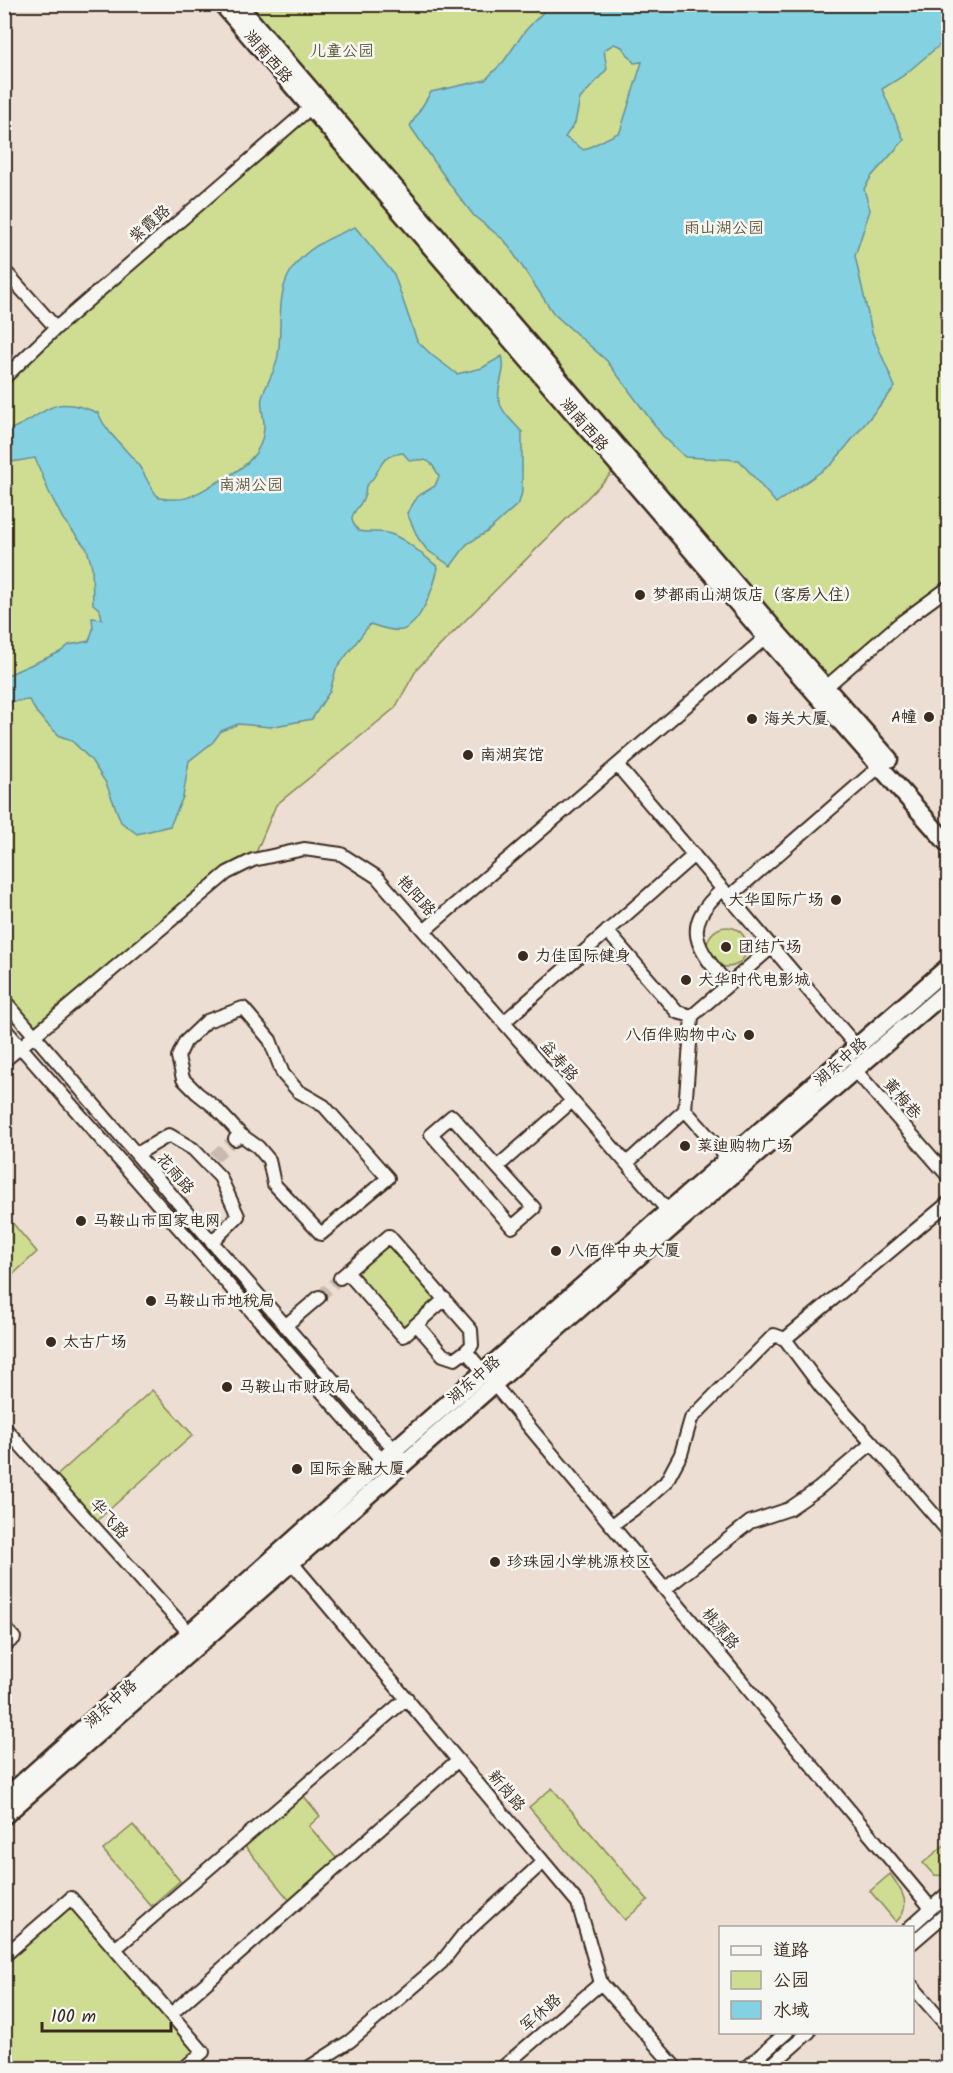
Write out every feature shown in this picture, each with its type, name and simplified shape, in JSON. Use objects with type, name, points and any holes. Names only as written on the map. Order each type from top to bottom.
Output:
[{"type":"main road","name":"湖南西路","points":[[222,4],[316,103]]},
{"type":"main road","name":"湖南西路","points":[[237,4],[316,103],[948,844]]},
{"type":"main road","name":"湖南西路","points":[[770,634],[826,687],[948,827]]},
{"type":"main road","name":"湖东中路","points":[[6,1808],[489,1377],[669,1212],[948,968]]},
{"type":"main road","name":"湖东中路","points":[[489,1377],[678,1222],[948,990]]},
{"type":"main road","name":"湖东中路","points":[[6,1808],[190,1634],[287,1556]]},
{"type":"street","name":"紫霞路","points":[[4,378],[56,328],[316,103]]},
{"type":"street","points":[[4,270],[56,328]]},
{"type":"street","points":[[826,687],[899,624],[948,588]]},
{"type":"street","name":"艳阳路","points":[[4,1061],[227,873],[253,860],[304,849],[341,855],[377,877],[424,931],[770,634]]},
{"type":"street","points":[[617,765],[857,1047]]},
{"type":"street","points":[[728,985],[704,957],[695,935],[699,917],[711,899],[726,893],[880,766]]},
{"type":"street","points":[[504,1022],[694,855]]},
{"type":"street","name":"益寿路","points":[[424,931],[669,1212]]},
{"type":"street","points":[[607,931],[677,1011],[692,1016]]},
{"type":"street","points":[[627,1163],[685,1110],[692,1016],[772,947]]},
{"type":"street","name":"花雨路","points":[[4,1000],[285,1326],[393,1461]]},
{"type":"street","points":[[243,1008],[270,1040],[283,1074],[298,1091],[324,1106],[388,1178],[321,1234],[274,1184],[269,1160],[258,1147],[238,1137],[216,1108],[183,1079],[178,1057],[185,1042],[207,1021],[243,1008]]},
{"type":"street","points":[[4,1028],[393,1461]]},
{"type":"street","name":"黄梅巷","points":[[855,1070],[948,1176]]},
{"type":"street","points":[[497,1167],[572,1101]]},
{"type":"street","points":[[685,1110],[729,1160]]},
{"type":"street","points":[[452,1116],[497,1167],[534,1208],[512,1227],[431,1134],[452,1116]]},
{"type":"street","points":[[136,1154],[169,1135],[211,1161],[238,1216],[212,1242]]},
{"type":"street","points":[[785,1339],[948,1203]]},
{"type":"street","points":[[417,1325],[443,1355],[455,1359],[472,1345],[471,1330],[445,1299],[389,1236],[344,1275],[403,1336],[445,1299]]},
{"type":"street","points":[[285,1326],[319,1297]]},
{"type":"street","points":[[612,1525],[645,1502],[666,1482],[681,1454],[691,1419],[774,1335],[785,1339],[821,1387],[948,1531]]},
{"type":"street","name":"桃源路","points":[[466,1350],[931,1908]]},
{"type":"street","name":"华飞路","points":[[7,1436],[190,1634]]},
{"type":"street","points":[[665,1589],[750,1522],[789,1509],[818,1489],[872,1443]]},
{"type":"street","name":"新岗路","points":[[287,1556],[578,1903],[601,1983],[676,2068]]},
{"type":"street","points":[[4,1627],[14,1638],[4,1646]]},
{"type":"street","points":[[115,1949],[407,1698]]},
{"type":"street","points":[[171,2014],[458,1760]]},
{"type":"street","points":[[308,2068],[350,2041],[441,1963],[463,1935],[543,1862]]},
{"type":"street","points":[[911,1926],[948,1893]]},
{"type":"street","points":[[4,1956],[71,1898],[203,2052],[184,2068]]},
{"type":"street","points":[[914,1941],[948,1912]]},
{"type":"street","name":"军休路","points":[[502,2068],[601,1983]]},
{"type":"street","points":[[914,1988],[948,2027]]},
{"type":"street","points":[[746,2068],[786,2034]]},
{"type":"street","points":[[768,2068],[807,2034]]},
{"type":"green space","name":"雨山湖公园","points":[[245,4],[948,5],[948,588],[826,687]]},
{"type":"green space","name":"南湖公园","points":[[311,107],[619,466],[417,669],[395,708],[276,805],[253,860],[190,903],[35,1035],[4,1000],[4,378]]},
{"type":"green space","points":[[727,927],[741,933],[747,947],[741,961],[727,967],[713,961],[707,947],[713,933]]},
{"type":"green space","points":[[5,1214],[37,1252],[4,1282]]},
{"type":"green space","points":[[390,1243],[439,1299],[404,1331],[354,1274]]},
{"type":"green space","points":[[152,1390],[193,1435],[92,1525],[52,1480]]},
{"type":"green space","points":[[552,1788],[648,1900],[625,1920],[529,1807]]},
{"type":"green space","points":[[303,1795],[320,1816],[309,1826],[337,1859],[290,1901],[244,1845]]},
{"type":"green space","points":[[133,1825],[180,1881],[151,1906],[103,1850]]},
{"type":"green space","points":[[948,1842],[948,1876],[934,1875],[923,1863]]},
{"type":"green space","points":[[890,1874],[902,1892],[905,1904],[896,1922],[870,1891]]},
{"type":"green space","points":[[69,1903],[196,2049],[174,2068],[5,2068],[4,1960]]},
{"type":"water","name":"雨山湖公园","points":[[572,4],[948,5],[948,38],[903,76],[882,89],[904,140],[871,177],[864,189],[870,210],[855,256],[872,332],[895,387],[832,464],[776,503],[739,460],[685,457],[662,435],[607,361],[554,314],[505,241],[474,216],[410,126],[431,92],[485,80],[504,61],[525,31],[546,9]],"holes":[[[614,44],[622,47],[634,63],[642,62],[620,132],[584,150],[565,137],[575,123],[580,99],[607,69],[604,50]]]},
{"type":"water","points":[[355,227],[394,274],[417,341],[433,356],[457,374],[482,368],[502,356],[503,367],[498,395],[500,404],[522,432],[522,492],[519,503],[487,532],[467,544],[451,566],[427,550],[418,538],[407,513],[418,496],[435,486],[439,476],[434,467],[425,460],[410,461],[403,453],[388,457],[366,486],[365,496],[354,513],[352,521],[359,531],[387,533],[400,538],[438,567],[434,583],[421,612],[409,627],[402,630],[390,630],[370,624],[336,669],[330,691],[312,719],[270,727],[238,724],[221,731],[213,742],[189,761],[183,797],[170,826],[137,834],[121,822],[106,783],[91,760],[71,740],[60,736],[48,725],[29,700],[5,702],[5,676],[60,652],[69,645],[89,641],[93,629],[92,618],[102,619],[100,610],[93,604],[92,567],[87,549],[63,519],[35,458],[5,463],[5,431],[57,405],[67,404],[98,413],[111,434],[139,466],[159,498],[183,499],[232,474],[255,454],[263,436],[262,401],[277,361],[282,296],[287,278],[307,252]]},
{"type":"tunnel","points":[[214,1157],[235,1139]]},
{"type":"tunnel","points":[[319,1297],[340,1278]]},
{"type":"place","name":"梦都雨山湖饭店（客房入住）","points":[[640,595]]},
{"type":"place","name":"A幢","points":[[929,717]]},
{"type":"place","name":"海关大厦","points":[[752,719]]},
{"type":"place","name":"南湖宾馆","points":[[468,755]]},
{"type":"place","name":"大华国际广场","points":[[836,900]]},
{"type":"place","name":"团结广场","points":[[726,947]]},
{"type":"place","name":"力佳国际健身","points":[[523,956]]},
{"type":"place","name":"大华时代电影城","points":[[686,980]]},
{"type":"place","name":"八佰伴购物中心","points":[[749,1035]]},
{"type":"place","name":"莱迪购物广场","points":[[685,1146]]},
{"type":"place","name":"马鞍山市国家电网","points":[[81,1221]]},
{"type":"place","name":"八佰伴中央大厦","points":[[556,1251]]},
{"type":"place","name":"马鞍山市地税局","points":[[151,1301]]},
{"type":"place","name":"太古广场","points":[[51,1342]]},
{"type":"place","name":"马鞍山市财政局","points":[[227,1387]]},
{"type":"place","name":"国际金融大厦","points":[[297,1469]]},
{"type":"place","name":"珍珠园小学桃源校区","points":[[495,1562]]},
{"type":"park label","name":"儿童公园","points":[[342,51]]}]
